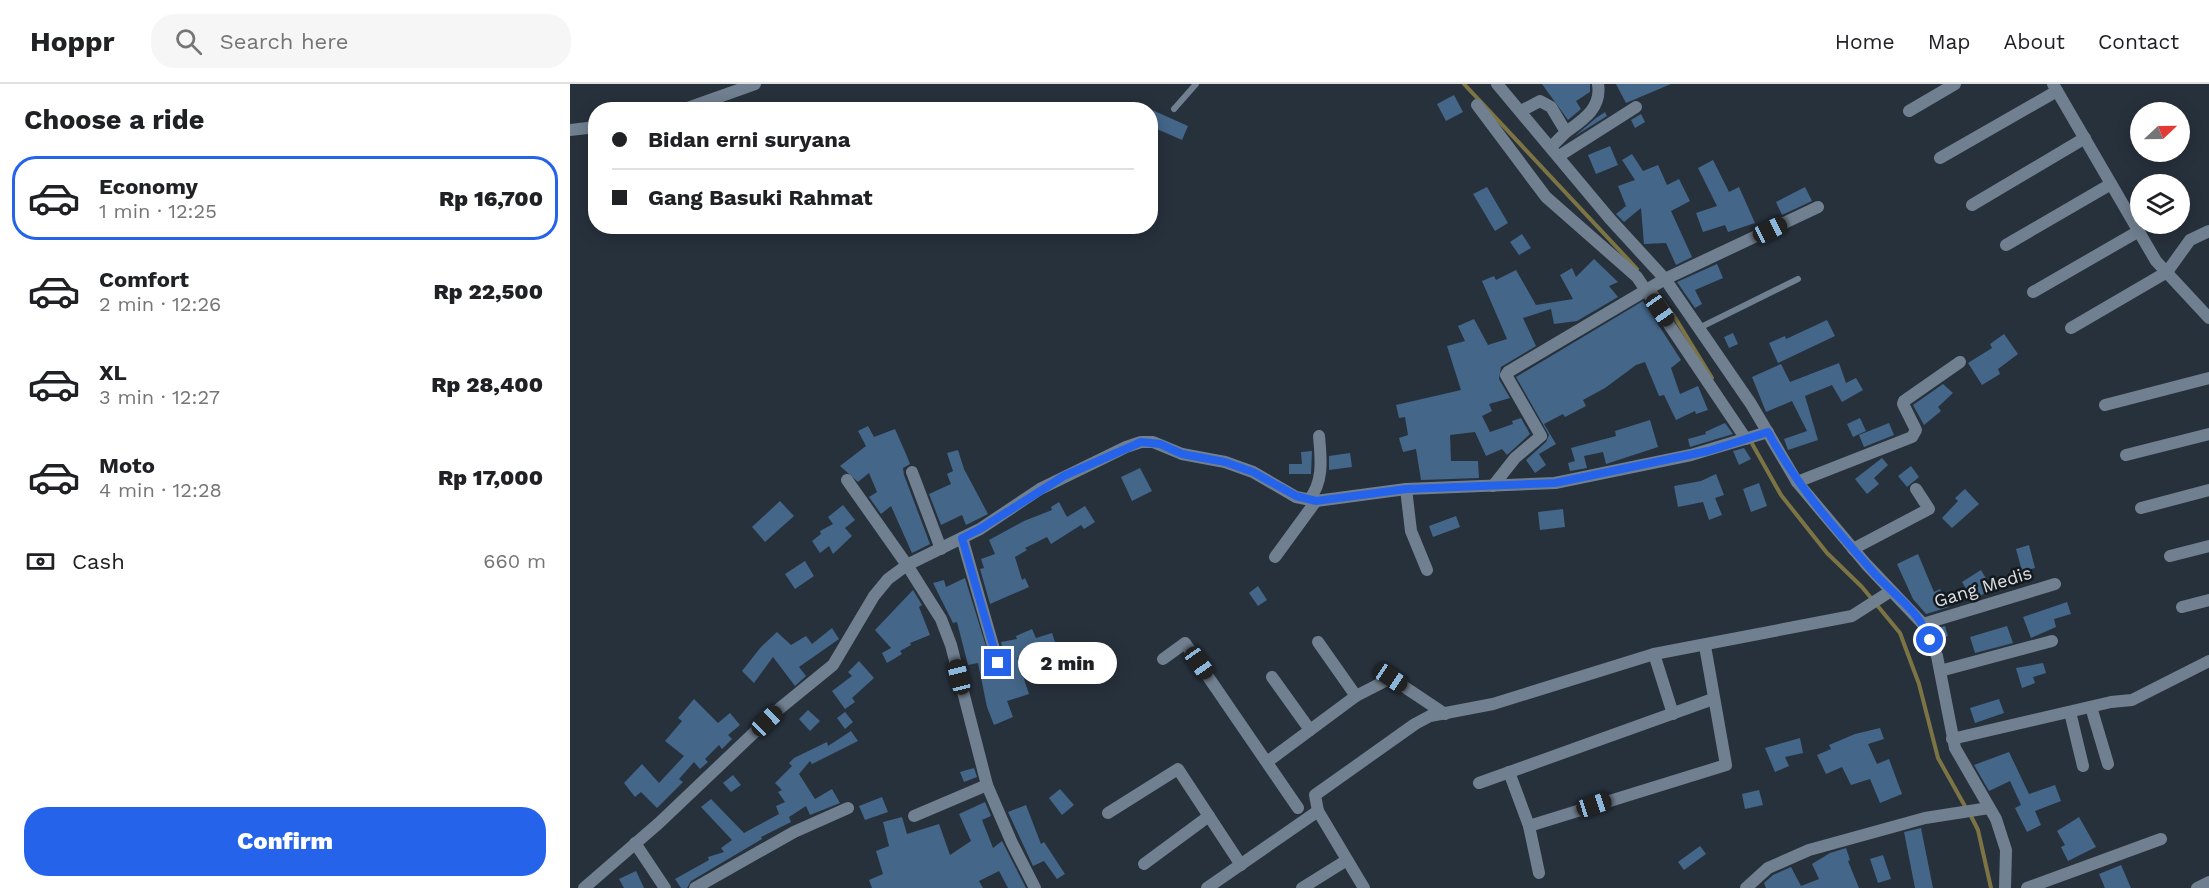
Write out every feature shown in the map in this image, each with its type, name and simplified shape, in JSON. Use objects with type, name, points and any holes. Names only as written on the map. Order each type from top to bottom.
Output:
[{"type":"street","points":[[704,102],[755,84]]},
{"type":"street","points":[[1497,84],[1610,219],[1755,436],[1853,549],[1923,624],[1941,671],[1952,740],[1984,809],[1996,819],[2006,850],[2005,888]]},
{"type":"street","points":[[1555,151],[1566,132],[1594,109],[1599,92],[1598,84]]},
{"type":"street","points":[[1909,111],[1955,84]]},
{"type":"street","points":[[1940,158],[2055,87],[2130,216]]},
{"type":"street","points":[[1521,111],[1540,101],[1545,102],[1566,132]]},
{"type":"street","points":[[1477,105],[1546,197],[1623,264],[1655,286],[1699,328],[1755,436]]},
{"type":"street","points":[[1555,151],[1636,107]]},
{"type":"street","points":[[570,130],[588,128]]},
{"type":"street","points":[[1972,205],[2085,138]]},
{"type":"street","points":[[2006,245],[2111,184]]},
{"type":"street","points":[[1493,486],[1515,458],[1540,436],[1506,373],[1655,286],[1818,207]]},
{"type":"street","points":[[2071,328],[2167,272],[2190,240],[2209,231]]},
{"type":"street","points":[[2033,292],[2134,234]]},
{"type":"street","points":[[2141,234],[2156,261],[2209,318]]},
{"type":"street","points":[[1797,482],[1916,434],[1915,424],[1903,404],[1904,401],[1960,362]]},
{"type":"street","points":[[2105,405],[2209,378]]},
{"type":"street","points":[[2126,455],[2209,434]]},
{"type":"street","points":[[1275,557],[1315,493],[1321,468],[1319,436]]},
{"type":"street","points":[[584,888],[779,709],[834,665],[874,596],[888,579],[907,565],[980,529],[1064,476],[1126,447],[1144,441],[1160,444],[1182,454],[1225,462],[1312,501],[1406,489],[1541,485],[1708,451],[1755,436]]},
{"type":"street","points":[[912,472],[941,549]]},
{"type":"street","points":[[847,480],[907,565],[946,632],[987,785],[1015,851],[1035,888]]},
{"type":"street","points":[[1406,489],[1411,531],[1427,570]]},
{"type":"street","points":[[1853,549],[1929,509],[1916,489]]},
{"type":"street","points":[[2141,508],[2209,490]]},
{"type":"street","points":[[962,538],[998,663]]},
{"type":"street","points":[[2170,556],[2209,546]]},
{"type":"street","name":"Gang Medis","points":[[1923,624],[2055,584]]},
{"type":"street","points":[[1364,888],[1318,811],[1315,795],[1415,724],[1430,716],[1534,693],[1654,654],[1852,616],[1891,591]]},
{"type":"street","points":[[2182,607],[2209,600]]},
{"type":"street","points":[[1941,671],[2052,641]]},
{"type":"street","points":[[1318,642],[1356,696]]},
{"type":"street","points":[[1163,659],[1185,643],[1298,808]]},
{"type":"street","points":[[1529,826],[1726,765],[1705,646]]},
{"type":"street","points":[[1654,654],[1673,714]]},
{"type":"street","points":[[1952,740],[2091,707],[2132,700],[2209,661]]},
{"type":"street","points":[[1272,677],[1310,730]]},
{"type":"street","points":[[1267,762],[1356,696],[1391,678],[1445,714]]},
{"type":"street","points":[[1479,783],[1713,699]]},
{"type":"street","points":[[2091,707],[2108,764]]},
{"type":"street","points":[[2070,712],[2083,766]]},
{"type":"street","points":[[1108,813],[1178,769],[1241,865]]},
{"type":"street","points":[[1509,772],[1529,826],[1539,873]]},
{"type":"street","points":[[914,816],[987,785]]},
{"type":"street","points":[[695,888],[794,832],[848,807]]},
{"type":"street","points":[[1746,888],[1768,868],[1809,850],[1875,830],[1984,809]]},
{"type":"street","points":[[1207,888],[1318,811]]},
{"type":"street","points":[[1144,864],[1209,816]]},
{"type":"street","points":[[2028,888],[2161,839]]},
{"type":"street","points":[[635,843],[665,888]]},
{"type":"street","points":[[1302,888],[1347,860]]},
{"type":"lane","points":[[1174,109],[1196,84]]},
{"type":"lane","points":[[1699,328],[1798,279]]},
{"type":"building","points":[[1542,84],[1590,84],[1590,92],[1576,101],[1581,109],[1568,120]]},
{"type":"building","points":[[1616,84],[1671,84],[1626,103]]},
{"type":"building","points":[[1454,95],[1463,112],[1446,121],[1437,104]]},
{"type":"building","points":[[1605,112],[1607,116],[1575,136],[1596,118]]},
{"type":"building","points":[[1158,113],[1188,126],[1182,140],[1158,130]]},
{"type":"building","points":[[1641,114],[1645,122],[1635,128],[1631,120]]},
{"type":"building","points":[[1610,146],[1618,165],[1596,174],[1588,155]]},
{"type":"building","points":[[1632,154],[1643,171],[1658,165],[1667,185],[1679,179],[1690,201],[1671,211],[1692,257],[1676,265],[1666,243],[1644,244],[1641,208],[1624,222],[1616,214],[1626,206],[1618,186],[1635,180],[1622,160]]},
{"type":"building","points":[[1713,160],[1729,192],[1739,187],[1755,223],[1728,232],[1725,225],[1703,232],[1696,213],[1717,206],[1698,168]]},
{"type":"building","points":[[1487,187],[1508,223],[1495,231],[1473,194]]},
{"type":"building","points":[[1805,187],[1812,201],[1782,215],[1776,202]]},
{"type":"building","points":[[1522,234],[1531,248],[1519,255],[1510,242]]},
{"type":"building","points":[[1594,259],[1618,282],[1609,286],[1618,297],[1577,321],[1554,324],[1551,309],[1523,318],[1536,346],[1501,367],[1499,379],[1510,398],[1489,404],[1492,411],[1482,416],[1490,432],[1513,424],[1512,421],[1521,418],[1530,434],[1507,455],[1502,449],[1486,456],[1475,432],[1450,435],[1451,461],[1478,461],[1479,478],[1421,480],[1416,449],[1403,452],[1399,438],[1408,435],[1405,417],[1399,418],[1396,405],[1461,390],[1447,346],[1465,341],[1458,326],[1474,319],[1488,345],[1507,339],[1482,281],[1494,276],[1496,280],[1516,270],[1536,305],[1573,299],[1560,275],[1572,268],[1576,277]]},
{"type":"building","points":[[1717,264],[1723,278],[1695,290],[1702,304],[1695,308],[1677,282]]},
{"type":"building","points":[[1643,301],[1681,360],[1671,368],[1680,394],[1698,386],[1708,410],[1696,414],[1695,411],[1676,420],[1664,395],[1659,396],[1645,362],[1636,365],[1605,388],[1583,400],[1586,406],[1565,417],[1563,414],[1544,424],[1556,444],[1539,454],[1546,465],[1535,473],[1526,460],[1546,442],[1549,435],[1516,377]]},
{"type":"building","points":[[1827,320],[1835,336],[1778,363],[1769,343],[1785,336],[1786,339]]},
{"type":"building","points":[[1733,333],[1738,344],[1729,348],[1724,337]]},
{"type":"building","points":[[2004,334],[2018,354],[1998,369],[2000,374],[1982,385],[1968,363],[1992,348],[1990,344]]},
{"type":"building","points":[[1839,363],[1846,383],[1856,378],[1863,390],[1842,402],[1832,385],[1805,396],[1818,440],[1788,450],[1784,439],[1807,431],[1792,401],[1766,412],[1752,377],[1781,364],[1790,382]]},
{"type":"building","points":[[1943,384],[1953,393],[1938,407],[1941,411],[1924,425],[1913,405]]},
{"type":"building","points":[[1860,418],[1866,431],[1853,437],[1847,424]]},
{"type":"building","points":[[1650,420],[1658,447],[1606,464],[1603,452],[1584,456],[1587,468],[1570,471],[1568,463],[1575,461],[1571,448],[1616,436],[1615,431]]},
{"type":"building","points":[[1725,423],[1733,434],[1690,447],[1688,439],[1706,434],[1705,432]]},
{"type":"building","points":[[1889,423],[1894,435],[1864,447],[1859,435]]},
{"type":"building","points":[[868,426],[874,437],[895,429],[910,464],[903,468],[904,475],[930,544],[912,553],[891,506],[881,514],[869,497],[877,492],[869,473],[858,482],[840,466],[866,446],[858,431]]},
{"type":"building","points":[[1744,448],[1751,459],[1739,465],[1733,451]]},
{"type":"building","points":[[958,450],[964,469],[988,514],[966,525],[962,515],[941,525],[929,494],[951,484],[947,474],[953,471],[947,453]]},
{"type":"building","points":[[1312,451],[1311,474],[1289,474],[1289,464],[1302,464],[1301,452]]},
{"type":"building","points":[[1350,453],[1352,467],[1329,470],[1329,456]]},
{"type":"building","points":[[1882,458],[1888,465],[1874,478],[1879,484],[1867,494],[1855,479]]},
{"type":"building","points":[[1911,466],[1919,477],[1907,487],[1898,476]]},
{"type":"building","points":[[1140,468],[1152,491],[1132,501],[1121,477]]},
{"type":"building","points":[[1716,474],[1724,495],[1715,498],[1722,515],[1709,520],[1703,502],[1678,507],[1674,486],[1701,481]]},
{"type":"building","points":[[1759,483],[1767,506],[1751,512],[1743,489]]},
{"type":"building","points":[[1965,489],[1979,504],[1952,528],[1942,518],[1958,501],[1955,498]]},
{"type":"building","points":[[780,501],[794,516],[765,542],[752,527]]},
{"type":"building","points":[[1059,502],[1067,517],[1085,506],[1095,522],[1084,529],[1081,525],[1051,544],[1047,537],[1025,548],[1027,550],[1015,557],[1022,580],[1025,578],[1029,587],[990,604],[980,569],[984,568],[981,559],[995,554],[989,540],[1024,521],[1052,510],[1051,507]]},
{"type":"building","points":[[843,505],[855,520],[845,528],[852,536],[833,554],[829,546],[820,553],[812,541],[821,534],[820,531],[833,524],[828,517]]},
{"type":"building","points":[[1563,509],[1565,527],[1540,530],[1538,512]]},
{"type":"building","points":[[1456,516],[1460,527],[1433,537],[1429,526]]},
{"type":"building","points":[[2029,545],[2035,568],[2022,571],[2016,549]]},
{"type":"building","points":[[1918,554],[1934,592],[1940,589],[1949,607],[1926,614],[1913,599],[1897,564]]},
{"type":"building","points":[[805,561],[814,576],[795,589],[785,574]]},
{"type":"building","points":[[1981,570],[1992,589],[1973,600],[1962,582]]},
{"type":"building","points":[[965,578],[993,669],[1001,671],[1006,666],[1001,642],[1017,639],[1016,636],[1032,629],[1036,638],[1052,633],[1055,642],[1017,658],[1029,694],[1007,701],[1013,717],[994,725],[987,707],[978,663],[968,665],[957,622],[953,623],[933,583],[944,580],[946,587]]},
{"type":"building","points":[[1258,586],[1267,600],[1258,606],[1249,593]]},
{"type":"building","points":[[913,590],[922,605],[919,607],[930,635],[910,643],[911,645],[900,651],[902,654],[887,663],[882,653],[891,648],[875,630]]},
{"type":"building","points":[[2067,602],[2071,614],[2054,619],[2056,627],[2031,638],[2023,617]]},
{"type":"building","points":[[1945,626],[1948,636],[1939,639],[1934,629]]},
{"type":"building","points":[[2007,626],[2013,643],[1975,653],[1970,637]]},
{"type":"building","points":[[832,628],[839,639],[799,667],[806,676],[795,686],[773,657],[754,683],[742,671],[761,647],[777,632],[791,645],[806,636],[812,644]]},
{"type":"building","points":[[859,661],[874,678],[852,698],[855,702],[845,709],[832,691],[852,676],[848,672]]},
{"type":"building","points":[[2043,663],[2046,673],[2033,677],[2035,683],[2022,688],[2016,668]]},
{"type":"building","points":[[694,699],[718,723],[730,713],[740,725],[728,735],[732,739],[722,749],[719,745],[705,759],[708,762],[700,769],[694,762],[679,779],[683,782],[657,808],[641,792],[635,797],[624,783],[642,764],[659,783],[684,756],[665,741],[682,721],[678,718]]},
{"type":"building","points":[[1999,699],[2004,713],[1975,723],[1970,708]]},
{"type":"building","points":[[808,710],[820,721],[810,731],[799,719]]},
{"type":"building","points":[[845,712],[853,722],[845,729],[837,718]]},
{"type":"building","points":[[1880,728],[1884,739],[1868,744],[1877,764],[1889,759],[1902,794],[1880,803],[1870,779],[1851,785],[1842,767],[1826,774],[1817,755],[1831,749],[1829,745],[1855,734]]},
{"type":"building","points":[[851,731],[858,741],[812,764],[810,761],[799,774],[815,799],[832,789],[840,803],[810,815],[806,806],[789,817],[791,822],[761,837],[762,839],[691,881],[687,888],[681,888],[675,879],[709,860],[708,857],[724,852],[721,848],[732,840],[701,807],[711,799],[744,833],[779,814],[776,806],[785,802],[778,792],[782,790],[775,783],[792,766],[789,763],[794,758],[827,742],[828,746]]},
{"type":"building","points":[[1800,738],[1803,753],[1785,757],[1789,766],[1775,772],[1765,748]]},
{"type":"building","points":[[2009,752],[2029,794],[2055,785],[2061,801],[2035,811],[2041,825],[2027,832],[2015,808],[2021,805],[2010,781],[1989,791],[1974,765]]},
{"type":"building","points":[[974,768],[977,777],[964,782],[960,772]]},
{"type":"building","points":[[733,775],[741,785],[731,792],[723,783]]},
{"type":"building","points":[[1060,789],[1074,805],[1062,815],[1049,798]]},
{"type":"building","points":[[1759,790],[1763,805],[1745,809],[1742,794]]},
{"type":"building","points":[[882,797],[888,812],[865,820],[859,806]]},
{"type":"building","points":[[985,802],[991,816],[982,820],[993,848],[1002,841],[1026,888],[1008,888],[999,871],[979,881],[983,888],[872,888],[869,880],[883,874],[876,851],[889,846],[883,822],[902,817],[907,834],[939,824],[950,855],[971,841],[959,814]]},
{"type":"building","points":[[1026,805],[1041,844],[1044,842],[1065,874],[1057,879],[1044,861],[1033,866],[1008,812]]},
{"type":"building","points":[[2079,817],[2096,847],[2068,861],[2061,847],[2065,845],[2057,831]]},
{"type":"building","points":[[1921,828],[1933,888],[1915,888],[1904,832]]},
{"type":"building","points":[[1700,846],[1706,854],[1684,870],[1678,862]]},
{"type":"building","points":[[1846,848],[1850,860],[1848,861],[1859,888],[1766,888],[1764,883],[1773,875],[1791,867],[1801,886],[1819,879],[1812,864],[1830,853]]},
{"type":"building","points":[[1883,855],[1891,879],[1878,883],[1870,859]]},
{"type":"building","points":[[2121,865],[2131,888],[2105,888],[2099,874]]},
{"type":"building","points":[[636,871],[644,888],[624,888],[619,879]]},
{"type":"waterway","points":[[1464,84],[1637,269]]},
{"type":"waterway","points":[[1653,289],[1674,316],[1712,378]]},
{"type":"waterway","points":[[1750,440],[1781,495],[1827,553],[1862,587],[1900,633],[1919,684],[1938,758],[1966,808]]},
{"type":"waterway","points":[[1970,814],[1978,830],[1991,888]]},
{"type":"route","points":[[998,663],[962,538],[1064,476],[1144,441],[1160,444],[1174,452],[1225,462],[1253,472],[1296,496],[1316,501],[1406,489],[1526,486],[1555,483],[1725,447],[1768,432],[1797,482],[1866,564],[1923,624],[1930,640]]}]
